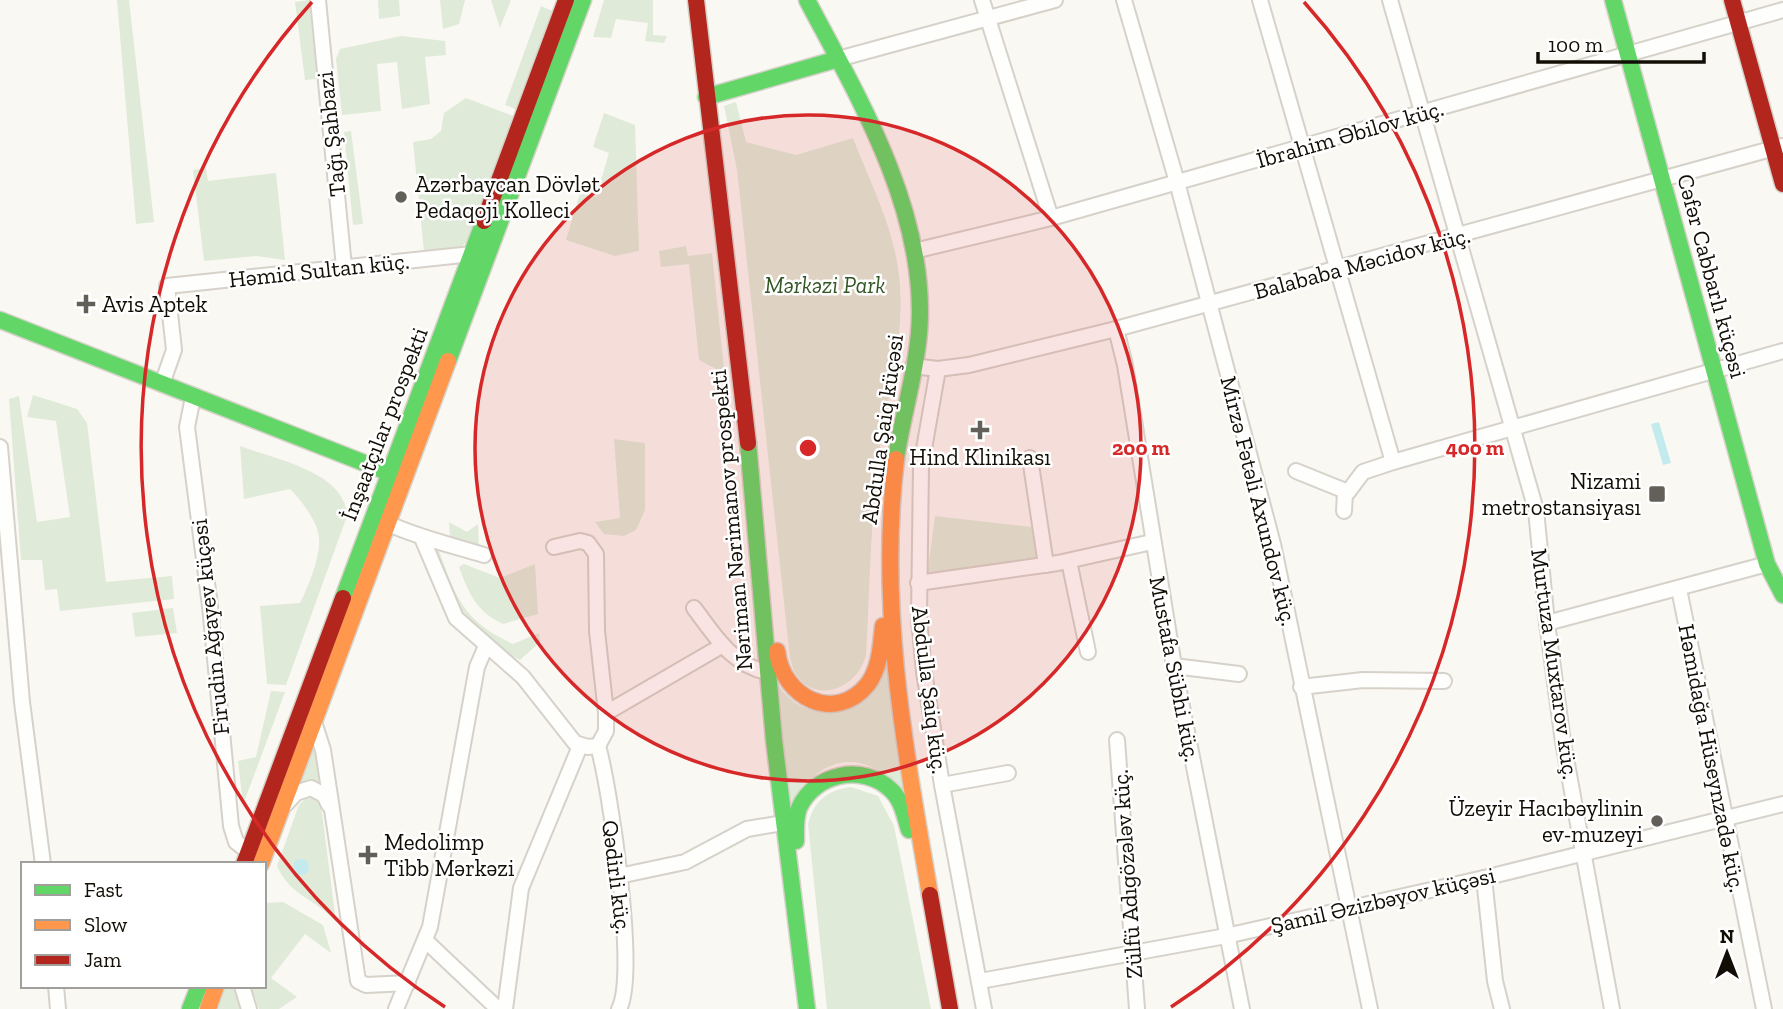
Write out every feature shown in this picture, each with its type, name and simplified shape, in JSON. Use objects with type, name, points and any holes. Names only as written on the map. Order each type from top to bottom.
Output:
[{"type":"main road","name":"İnşaatçılar prospekti","points":[[247,858],[566,0]]},
{"type":"main road","name":"İnşaatçılar prospekti","points":[[262,862],[583,0]]},
{"type":"main road","points":[[689,0],[697,28]]},
{"type":"main road","points":[[696,0],[697,28]]},
{"type":"main road","name":"Abdulla Şaiq küçəsi","points":[[807,0],[838,59],[888,167],[914,251],[920,309],[893,488],[888,586],[898,690],[928,894],[950,1009]]},
{"type":"main road","name":"Cəfər Cabbarlı küçəsi","points":[[1613,0],[1767,564],[1780,589]]},
{"type":"main road","points":[[1732,0],[1778,147],[1783,184]]},
{"type":"main road","name":"Nəriman Nərimanov prospekti","points":[[697,28],[725,234],[766,622],[768,672],[783,823],[807,1009]]},
{"type":"main road","points":[[706,97],[838,59]]},
{"type":"main road","points":[[0,320],[405,479]]},
{"type":"main road","points":[[367,533],[389,524],[378,502]]},
{"type":"main road","points":[[766,622],[783,677],[791,688],[814,702],[843,702],[863,691],[875,671],[888,586]]},
{"type":"main road","points":[[802,956],[796,825],[799,807],[807,794],[826,780],[842,775],[859,775],[881,782],[892,790],[904,812],[928,894]]},
{"type":"main road","points":[[190,1009],[198,988]]},
{"type":"main road","points":[[208,1009],[215,988]]},
{"type":"street","name":"Tağı Şahbazi","points":[[318,0],[344,267]]},
{"type":"street","points":[[982,0],[1051,218]]},
{"type":"street","points":[[838,59],[1055,0]]},
{"type":"street","name":"Mirzə Fətəli Axundov küç.","points":[[1124,0],[1177,182],[1284,590],[1301,687],[1370,1009]]},
{"type":"street","points":[[1260,0],[1393,462]]},
{"type":"street","name":"Murtuza Muxtarov küç.","points":[[1391,0],[1536,510],[1547,623],[1612,1009]]},
{"type":"street","name":"İbrahim Əbilov küç.","points":[[914,251],[1051,218],[1783,10]]},
{"type":"street","name":"Balababa Məcidov küç.","points":[[913,366],[939,369],[970,365],[1116,329],[1778,147]]},
{"type":"street","name":"Həmid Sultan küç.","points":[[162,384],[174,350],[167,286],[471,254]]},
{"type":"street","name":"Mustafa Sübhi küç.","points":[[1116,329],[1128,377],[1152,542],[1174,666],[1242,1009]]},
{"type":"street","points":[[1296,471],[1345,493],[1352,491],[1358,476],[1363,472],[1393,462],[1783,351]]},
{"type":"street","name":"Abdulla Şaiq küç.","points":[[939,369],[922,466],[918,583],[922,656],[942,785],[984,1009]]},
{"type":"street","name":"Firudin Ağayev küçəsi","points":[[193,397],[186,416],[210,606],[231,826],[236,842],[247,858]]},
{"type":"street","points":[[0,447],[6,574],[43,862]]},
{"type":"street","points":[[1030,458],[1046,565]]},
{"type":"street","points":[[1344,511],[1345,493]]},
{"type":"street","points":[[389,524],[422,538],[444,541],[484,555]]},
{"type":"street","points":[[422,538],[446,601],[456,618],[523,677],[569,737],[580,746],[598,746],[606,731],[606,713],[597,631],[596,554],[589,543],[580,541],[554,547]]},
{"type":"street","points":[[918,583],[1069,561],[1152,542]]},
{"type":"street","points":[[1069,561],[1088,652]]},
{"type":"street","points":[[1547,623],[1767,564]]},
{"type":"street","name":"Həmidağa Hüseynzadə küç.","points":[[1679,589],[1764,1009]]},
{"type":"street","points":[[694,608],[723,645],[745,665],[768,672]]},
{"type":"street","points":[[606,713],[723,645]]},
{"type":"street","points":[[396,1009],[426,941],[477,667],[486,646]]},
{"type":"street","points":[[1174,666],[1239,674]]},
{"type":"street","points":[[1301,687],[1363,680],[1444,681]]},
{"type":"street","points":[[314,722],[323,750],[358,981],[366,985],[408,983]]},
{"type":"street","name":"Zülfü Adıgözələv küç.","points":[[1117,740],[1137,1009]]},
{"type":"street","points":[[505,1009],[521,888],[580,746]]},
{"type":"street","name":"Qədirli küç.","points":[[598,746],[619,876],[626,972],[625,993],[619,1009]]},
{"type":"street","points":[[942,785],[1008,774]]},
{"type":"street","points":[[280,814],[296,793],[311,788],[324,796],[332,813]]},
{"type":"street","name":"Şamil Əzizbəyov küçəsi","points":[[980,981],[1132,956],[1226,936],[1484,878],[1783,804]]},
{"type":"street","points":[[619,876],[685,862],[747,829],[783,823]]},
{"type":"street","points":[[1484,878],[1495,981],[1502,1009]]},
{"type":"street","points":[[426,941],[498,1009]]},
{"type":"street","points":[[56,988],[58,1009]]},
{"type":"street","points":[[243,988],[249,1009]]},
{"type":"green space","points":[[117,0],[129,0],[154,222],[136,224]]},
{"type":"green space","points":[[309,0],[317,79],[305,80],[295,2]]},
{"type":"green space","points":[[378,0],[399,0],[400,16],[379,19]]},
{"type":"green space","points":[[440,0],[465,0],[459,24],[443,29]]},
{"type":"green space","points":[[491,0],[511,0],[500,28]]},
{"type":"green space","points":[[604,0],[653,0],[653,35],[667,36],[664,43],[645,41],[648,23],[616,19],[611,38],[593,37]]},
{"type":"green space","points":[[541,6],[555,12],[518,110],[505,105]]},
{"type":"green space","points":[[401,36],[445,41],[446,55],[425,57],[430,104],[402,109],[397,62],[377,64],[381,111],[342,115],[336,59],[340,49]]},
{"type":"green space","points":[[466,98],[513,116],[469,240],[462,246],[424,252],[413,142],[431,139],[441,131],[444,113]]},
{"type":"green space","name":"Mərkəzi Park","points":[[736,102],[746,142],[796,155],[853,138],[887,223],[899,275],[901,298],[898,343],[879,454],[874,505],[866,656],[850,681],[827,690],[815,689],[804,683],[790,658],[737,170],[724,106]]},
{"type":"green space","points":[[604,113],[635,125],[639,251],[615,256],[566,240],[580,193],[596,197],[609,153],[593,147]]},
{"type":"green space","points":[[351,131],[363,224],[353,225],[344,132]]},
{"type":"green space","points":[[206,168],[208,181],[276,173],[285,260],[256,256],[204,261],[193,170]]},
{"type":"green space","points":[[686,246],[688,256],[712,253],[730,427],[722,427],[716,369],[699,360],[689,264],[661,267],[659,251]]},
{"type":"green space","points":[[33,395],[77,409],[87,423],[106,582],[172,576],[174,599],[60,611],[57,589],[45,590],[42,560],[21,560],[9,399],[19,396],[37,522],[70,517],[56,421],[27,417]]},
{"type":"green space","points":[[614,439],[645,443],[645,510],[636,530],[624,536],[604,534],[595,522],[620,518]]},
{"type":"green space","points":[[240,446],[289,462],[322,478],[335,488],[344,501],[347,516],[286,685],[267,684],[260,606],[300,603],[316,562],[318,532],[308,512],[290,489],[244,499]]},
{"type":"green space","points":[[935,516],[1032,527],[1038,563],[927,576]]},
{"type":"green space","points":[[449,522],[467,532],[478,524],[479,546],[466,545],[450,538]]},
{"type":"green space","points":[[431,549],[439,551],[457,596],[483,627],[513,644],[539,633],[540,642],[520,660],[507,653],[456,611]]},
{"type":"green space","points":[[464,564],[500,578],[535,564],[538,614],[503,624],[494,619],[480,607],[470,593],[459,567]]},
{"type":"green space","points":[[173,608],[177,633],[135,637],[132,613]]},
{"type":"green space","points":[[886,665],[905,796],[882,773],[867,765],[838,763],[825,768],[804,787],[789,814],[776,682],[795,703],[822,712]]},
{"type":"green space","points":[[271,691],[285,692],[243,805],[238,761],[256,757]]},
{"type":"green space","points":[[315,744],[323,785],[312,781],[300,785]]},
{"type":"green space","points":[[851,787],[878,796],[894,826],[931,1009],[827,1009],[808,824],[814,809],[823,798],[835,791]]},
{"type":"green space","points":[[312,798],[321,805],[336,922],[296,891],[277,866],[299,805],[305,799]]},
{"type":"green space","points":[[283,902],[323,925],[331,953],[305,934],[271,978],[297,997],[279,1009],[259,1009],[252,988],[266,988],[266,903]]},
{"type":"green space","points":[[225,988],[234,988],[242,1009],[216,1009]]},
{"type":"water","points":[[1659,422],[1671,463],[1663,465],[1651,424]]},
{"type":"water","points":[[301,859],[307,861],[307,873],[301,875],[295,873],[293,867],[295,861]]},
{"type":"traffic: fast","points":[[448,361],[583,0]]},
{"type":"traffic: fast","points":[[807,0],[883,150],[910,230],[917,270],[919,330],[896,459]]},
{"type":"traffic: fast","points":[[1613,0],[1767,564],[1783,595]]},
{"type":"traffic: fast","points":[[706,97],[838,59]]},
{"type":"traffic: fast","points":[[343,598],[484,221]]},
{"type":"traffic: fast","points":[[0,320],[400,477]]},
{"type":"traffic: fast","points":[[748,443],[774,740],[807,1009]]},
{"type":"traffic: fast","points":[[796,841],[798,812],[806,796],[828,780],[841,776],[867,776],[891,790],[900,804],[909,830]]},
{"type":"traffic: fast","points":[[190,1009],[198,988]]},
{"type":"traffic: slow","points":[[262,862],[448,361]]},
{"type":"traffic: slow","points":[[896,459],[891,515],[892,624],[904,732],[930,895]]},
{"type":"traffic: slow","points":[[777,651],[781,667],[799,692],[826,704],[841,703],[855,696],[872,678],[879,656],[883,626]]},
{"type":"traffic: slow","points":[[208,1009],[215,988]]},
{"type":"traffic: jam","points":[[484,221],[566,0]]},
{"type":"traffic: jam","points":[[696,0],[748,443]]},
{"type":"traffic: jam","points":[[1732,0],[1783,184]]},
{"type":"traffic: jam","points":[[245,862],[343,598]]},
{"type":"traffic: jam","points":[[930,895],[950,1009]]},
{"type":"place","name":"Azərbaycan Dövlət Pedaqoji Kolleci","points":[[401,197]]},
{"type":"place","name":"Avis Aptek","points":[[86,304]]},
{"type":"place","name":"Hind Klinikası","points":[[980,430]]},
{"type":"place","name":"Nizami metrostansiyası","points":[[1657,494]]},
{"type":"place","name":"Üzeyir Hacıbəylinin ev-muzeyi","points":[[1657,821]]},
{"type":"place","name":"Medolimp Tibb Mərkəzi","points":[[368,855]]}]
